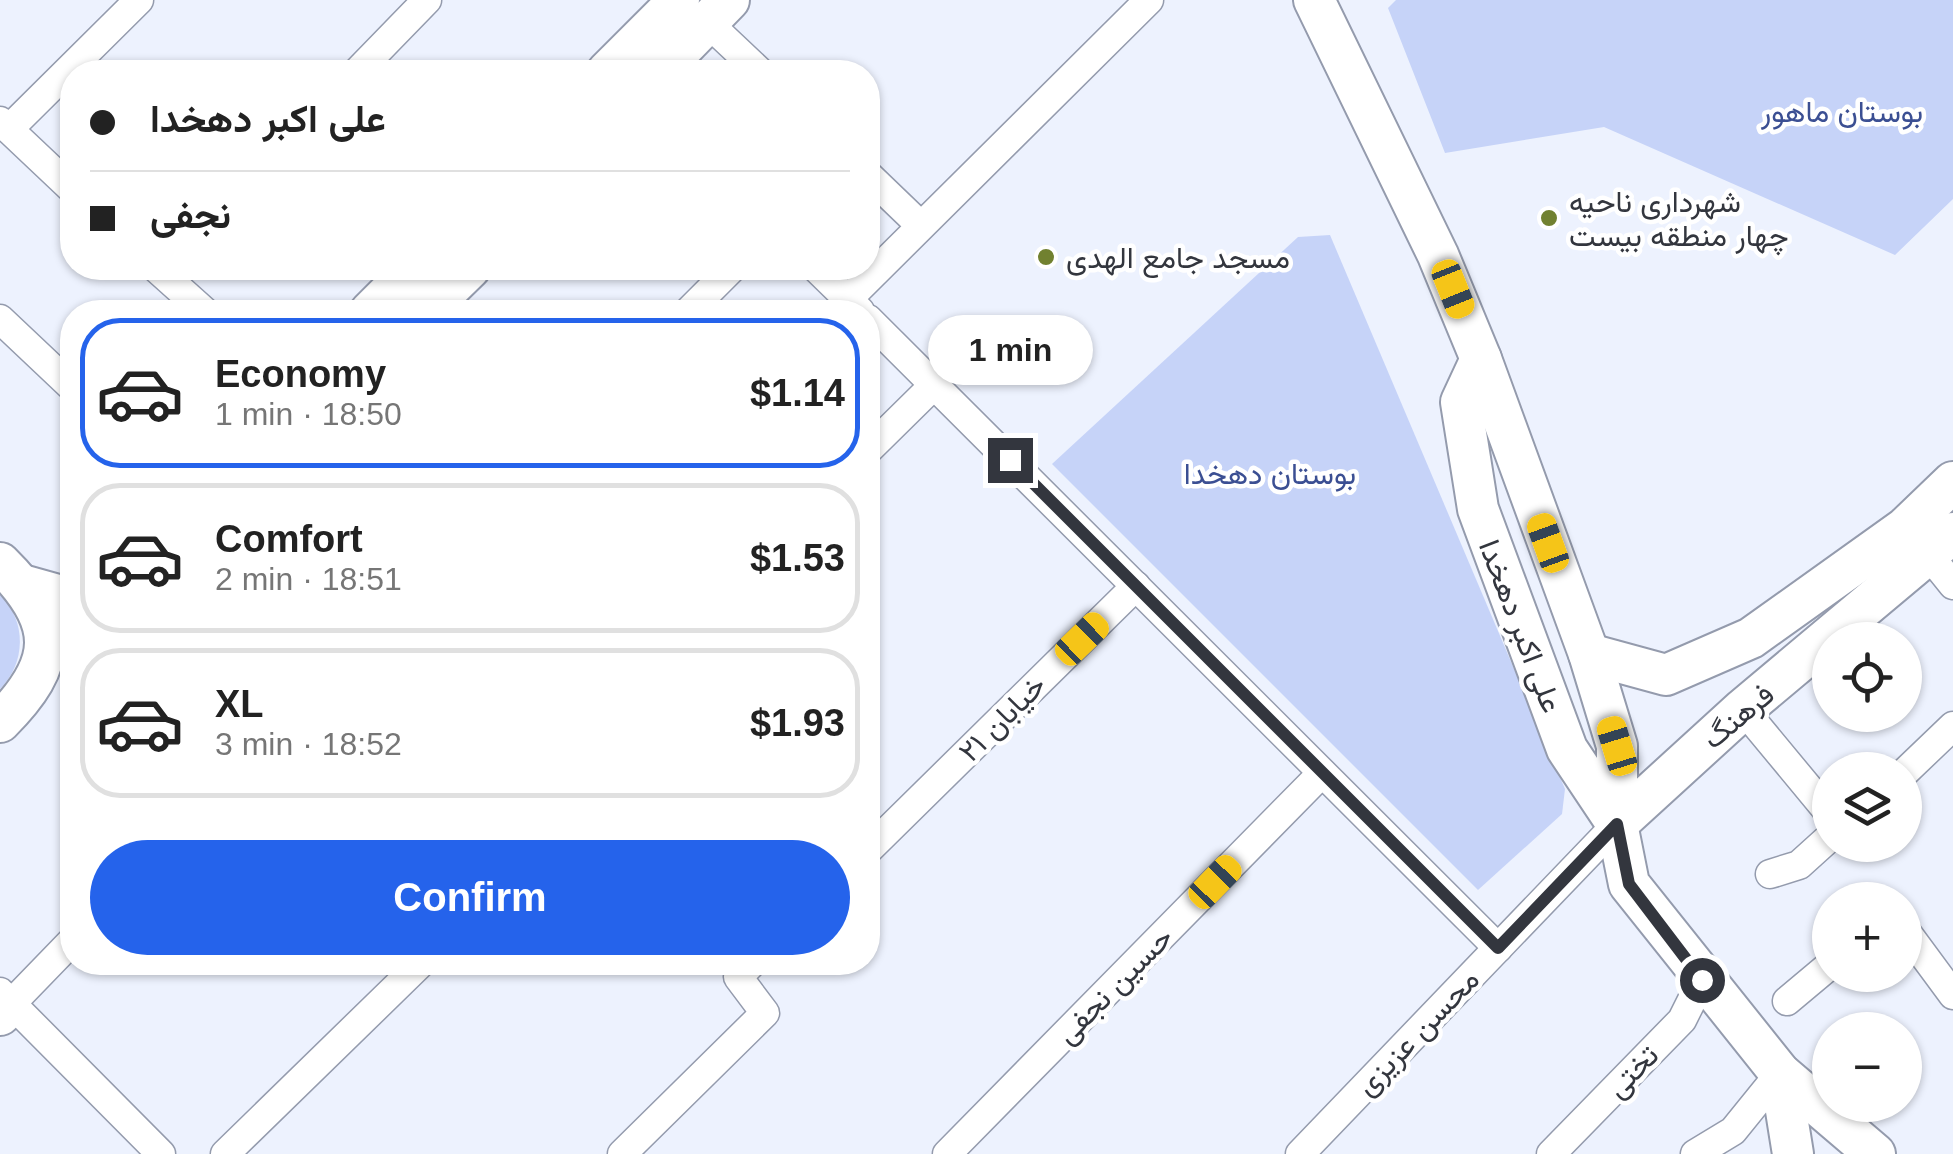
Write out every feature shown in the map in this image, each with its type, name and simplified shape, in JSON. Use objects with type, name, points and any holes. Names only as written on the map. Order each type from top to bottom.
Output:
[{"type":"street","points":[[74,60],[139,0]]},
{"type":"street","points":[[368,60],[426,0]]},
{"type":"street","points":[[866,300],[920,225],[1149,0]]},
{"type":"street","name":"علی اکبر دهخدا","points":[[1314,0],[1438,255],[1481,358],[1589,654],[1617,746],[1617,824],[1629,884],[1780,1073],[1874,1154]]},
{"type":"street","points":[[624,60],[698,6]]},
{"type":"street","points":[[666,60],[698,6]]},
{"type":"street","points":[[698,6],[749,60]]},
{"type":"street","points":[[60,73],[4,125],[60,178]]},
{"type":"street","points":[[880,187],[920,225]]},
{"type":"street","points":[[173,280],[193,300]]},
{"type":"street","points":[[382,300],[402,280]]},
{"type":"street","points":[[437,300],[458,280]]},
{"type":"street","points":[[700,300],[720,280]]},
{"type":"street","points":[[828,280],[849,300]]},
{"type":"street","points":[[0,319],[60,376]]},
{"type":"street","points":[[880,331],[1498,948]]},
{"type":"street","name":"علی اکبر دهخدا","points":[[1481,358],[1460,402],[1478,510],[1568,750],[1617,824]]},
{"type":"street","points":[[880,438],[934,385]]},
{"type":"street","name":"فرهنگ","points":[[1589,654],[1666,675],[1750,638],[1905,528],[1953,482]]},
{"type":"street","name":"فرهنگ","points":[[1617,824],[1743,709],[1945,557]]},
{"type":"street","points":[[11,574],[60,593]]},
{"type":"street","points":[[11,574],[40,615],[45,640],[43,668],[30,692]]},
{"type":"street","name":"خیابان ۲۱","points":[[880,838],[1136,586]]},
{"type":"street","points":[[0,722],[60,663]]},
{"type":"street","points":[[1743,709],[1812,792]]},
{"type":"street","points":[[1922,760],[1949,741]]},
{"type":"street","name":"حسین نجفی","points":[[947,1154],[1322,773]]},
{"type":"street","name":"محسن عزیزی","points":[[1300,1154],[1617,824]]},
{"type":"street","points":[[1770,874],[1799,864],[1812,853]]},
{"type":"street","points":[[60,952],[4,1003],[161,1154]]},
{"type":"street","points":[[1922,953],[1953,995]]},
{"type":"street","points":[[225,1154],[409,975]]},
{"type":"street","points":[[622,1154],[765,1012],[740,975]]},
{"type":"street","name":"تختی","points":[[1551,1154],[1682,1020],[1702,980]]},
{"type":"street","points":[[1787,1002],[1812,980]]},
{"type":"street","points":[[1695,1154],[1733,1131],[1780,1073]]},
{"type":"street","points":[[1780,1073],[1786,1134],[1793,1154]]},
{"type":"green space","name":"بوستان ماهور","points":[[1396,0],[1953,0],[1953,199],[1895,255],[1604,127],[1445,153],[1388,8]]},
{"type":"green space","name":"بوستان دهخدا","points":[[1330,235],[1565,789],[1562,814],[1478,890],[1052,464],[1298,237]]},
{"type":"green space","points":[[0,595],[15,617],[20,642],[15,667],[0,689]]},
{"type":"place","name":"شهرداری ناحیه چهار منطقه بیست","points":[[1549,218]]},
{"type":"place","name":"مسجد جامع الهدی","points":[[1046,257]]},
{"type":"route","points":[[1010,460],[1498,948],[1617,824],[1629,884],[1702,980]]}]
